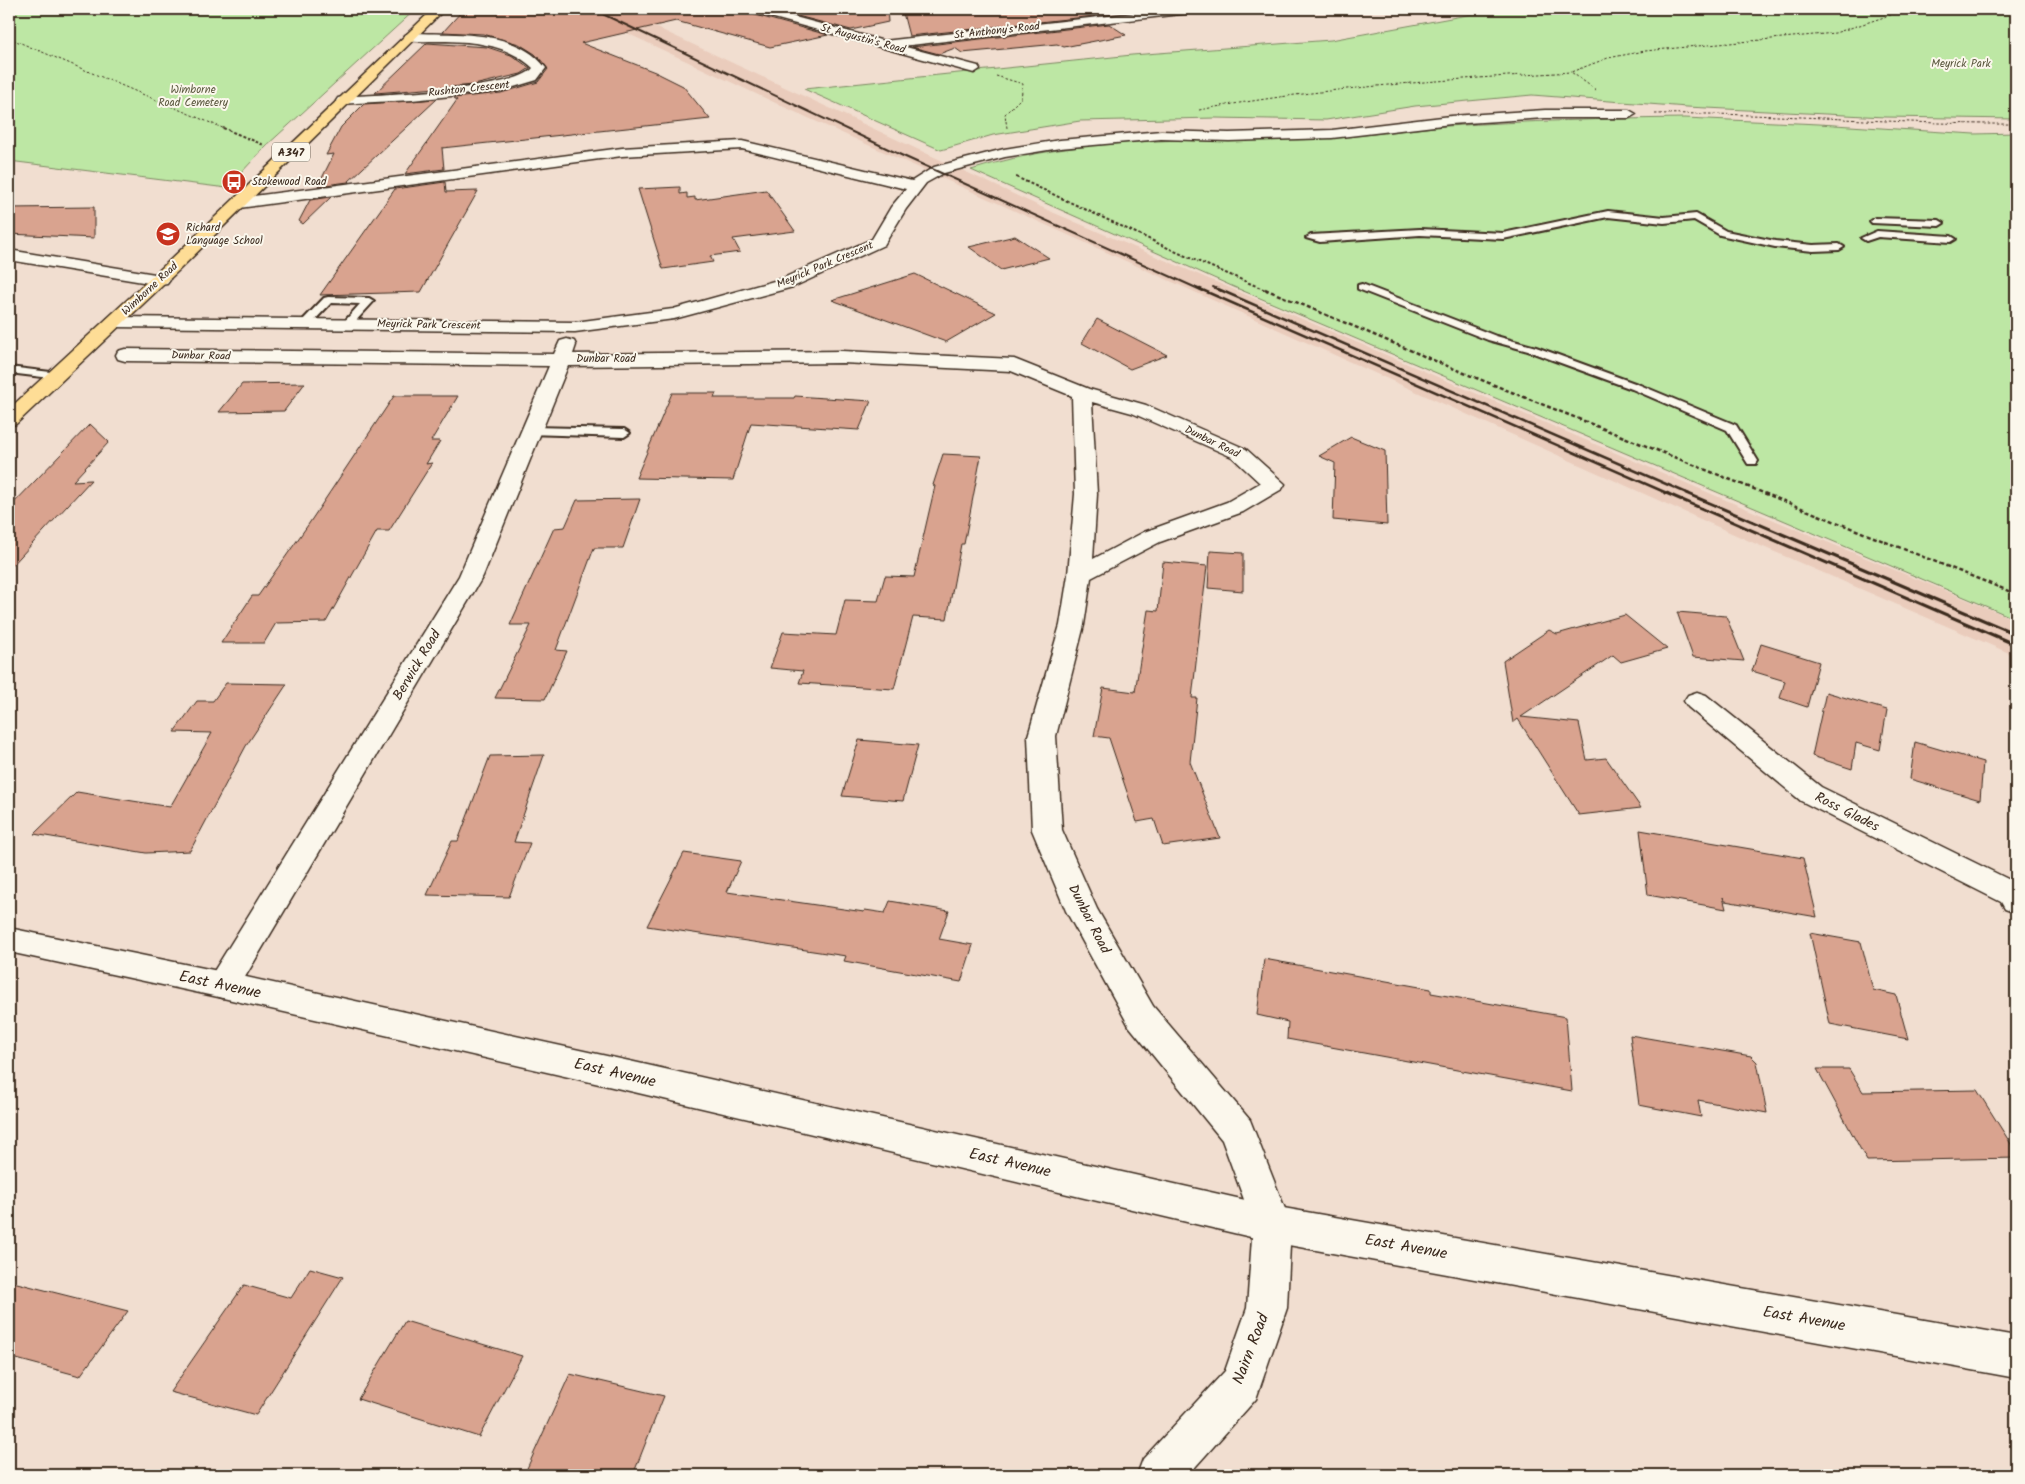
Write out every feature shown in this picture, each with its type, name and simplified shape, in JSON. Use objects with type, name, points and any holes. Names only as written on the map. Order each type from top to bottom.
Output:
[{"type":"main road","name":"Wimborne Road","points":[[9,420],[162,280],[439,9]]},
{"type":"street","name":"St Augustin's Road","points":[[752,9],[974,69]]},
{"type":"street","name":"St Anthony's Road","points":[[886,44],[1198,9]]},
{"type":"street","name":"Rushton Crescent","points":[[344,101],[506,85],[532,78],[540,68],[532,58],[516,49],[495,43],[409,38]]},
{"type":"street","name":"Meyrick Park Crescent","points":[[114,322],[348,323],[575,327],[674,314],[787,283],[878,242],[899,207],[922,180],[938,170],[978,159],[1060,144],[1161,136],[1332,134],[1451,120],[1544,114],[1629,114]]},
{"type":"street","points":[[239,203],[622,152],[742,145],[916,187]]},
{"type":"street","points":[[9,254],[162,280]]},
{"type":"street","name":"Berwick Road","points":[[223,985],[471,576],[575,327]]},
{"type":"street","name":"Dunbar Road","points":[[125,355],[560,360],[842,357],[1014,364],[1082,393],[1140,409],[1239,453],[1274,484],[1235,507],[1152,537],[1080,575]]},
{"type":"street","name":"Dunbar Road","points":[[1082,393],[1086,494],[1080,575],[1072,625],[1042,736],[1047,830],[1082,912],[1141,1016],[1237,1130],[1272,1224]]},
{"type":"street","name":"Ross Glades","points":[[1697,701],[1812,794],[2015,898]]},
{"type":"street","name":"East Avenue","points":[[9,940],[223,985],[1272,1224],[2016,1357]]},
{"type":"street","name":"Nairn Road","points":[[1159,1475],[1241,1384],[1266,1308],[1272,1224]]},
{"type":"lane","points":[[1311,238],[1420,232],[1496,236],[1538,230],[1608,214],[1664,220],[1696,217],[1723,232],[1768,243],[1814,248],[1839,247]]},
{"type":"lane","points":[[1874,221],[1939,223]]},
{"type":"lane","points":[[1866,238],[1877,234],[1951,239]]},
{"type":"lane","points":[[1362,287],[1492,338],[1532,348],[1636,387],[1732,428],[1752,461]]},
{"type":"lane","points":[[306,323],[328,300],[369,301],[348,323]]},
{"type":"lane","points":[[9,370],[59,376]]},
{"type":"lane","points":[[532,431],[624,433]]},
{"type":"path","points":[[1197,111],[1269,97],[1390,83],[1572,72],[1608,58],[1645,51],[1757,42],[1835,33],[1909,9]]},
{"type":"path","points":[[9,38],[129,87],[287,156]]},
{"type":"path","points":[[974,69],[1023,84],[1021,98],[1005,114],[1007,130],[978,159],[1184,255],[1464,373],[2016,594]]},
{"type":"path","points":[[1572,72],[1629,114],[1712,112],[1956,126],[2016,124]]},
{"type":"shaded area","points":[[580,9],[617,9],[1052,212],[1728,501],[2016,620],[2016,656],[1747,540],[784,107]]},
{"type":"green space","name":"Wimborne Road Cemetery","points":[[9,9],[416,9],[266,146],[227,188],[9,161]]},
{"type":"green space","name":"Meyrick Park","points":[[1500,9],[2016,9],[2016,119],[1885,117],[1687,107],[1532,95],[1415,106],[1326,120],[1215,118],[1080,121],[993,135],[941,150],[804,89],[1132,55],[1331,40]]},
{"type":"green space","points":[[1685,118],[1974,134],[2016,133],[2016,619],[1234,287],[971,170],[1014,158],[1100,145],[1187,140],[1319,138],[1477,124]]},
{"type":"building","points":[[468,9],[745,9],[748,13],[828,35],[770,47],[676,21],[581,43],[655,72],[683,86],[710,119],[442,148],[444,169],[405,174],[457,100],[454,98],[501,93],[538,82],[548,69],[535,54],[519,44],[483,34],[443,32],[462,11]]},
{"type":"building","points":[[771,9],[887,9],[888,22],[851,30]]},
{"type":"building","points":[[902,9],[1083,9],[1095,16],[909,36]]},
{"type":"building","points":[[1109,24],[1126,35],[1064,47],[1057,44],[962,53],[955,48],[939,54],[912,47]]},
{"type":"building","points":[[427,43],[487,47],[511,55],[530,68],[521,74],[474,85],[375,93]]},
{"type":"building","points":[[437,99],[348,182],[318,186],[334,154],[326,155],[341,127],[364,104]]},
{"type":"building","points":[[445,182],[446,192],[478,191],[421,292],[320,295],[395,189]]},
{"type":"building","points":[[680,187],[680,194],[687,193],[687,198],[695,197],[695,200],[766,190],[795,231],[733,239],[740,252],[710,256],[713,262],[663,269],[638,189]]},
{"type":"building","points":[[331,197],[303,224],[299,221],[310,200]]},
{"type":"building","points":[[94,207],[94,238],[9,234],[9,208]]},
{"type":"building","points":[[1015,236],[1049,258],[1001,270],[969,247]]},
{"type":"building","points":[[915,274],[996,313],[946,342],[832,300]]},
{"type":"building","points":[[1097,319],[1167,355],[1130,369],[1082,343]]},
{"type":"building","points":[[305,383],[284,411],[219,412],[242,384]]},
{"type":"building","points":[[672,393],[716,393],[714,398],[794,398],[795,396],[871,401],[859,430],[751,423],[733,480],[636,478]]},
{"type":"building","points":[[394,396],[458,396],[431,441],[440,441],[426,464],[432,463],[389,531],[377,531],[326,622],[276,623],[264,643],[221,643],[252,596],[258,596],[308,525]]},
{"type":"building","points":[[90,424],[109,442],[73,481],[91,480],[9,569],[9,508]]},
{"type":"building","points":[[1351,437],[1385,451],[1387,525],[1333,520],[1335,463],[1319,456]]},
{"type":"building","points":[[943,454],[981,456],[964,544],[961,544],[947,619],[913,617],[894,689],[799,683],[803,671],[770,668],[783,632],[836,635],[845,600],[878,601],[885,576],[914,577],[935,486],[933,485]]},
{"type":"building","points":[[640,499],[623,548],[594,548],[556,650],[567,651],[545,699],[495,698],[531,625],[510,625],[554,528],[565,527],[577,500]]},
{"type":"building","points":[[1210,551],[1243,553],[1243,591],[1208,588]]},
{"type":"building","points":[[1163,562],[1207,566],[1192,698],[1197,698],[1190,762],[1220,838],[1163,846],[1154,819],[1137,822],[1109,738],[1094,736],[1103,688],[1135,692],[1148,610],[1158,611]]},
{"type":"building","points":[[1677,612],[1726,616],[1744,661],[1693,657]]},
{"type":"building","points":[[1625,615],[1667,649],[1621,662],[1613,655],[1521,717],[1579,723],[1587,760],[1606,758],[1641,808],[1579,815],[1518,719],[1513,723],[1503,661],[1549,630],[1557,634]]},
{"type":"building","points":[[1761,644],[1819,662],[1807,707],[1780,698],[1785,681],[1752,671]]},
{"type":"building","points":[[226,683],[287,684],[246,746],[190,851],[146,853],[34,834],[77,792],[170,807],[212,733],[174,732],[197,701],[213,701]]},
{"type":"building","points":[[1826,692],[1887,710],[1880,750],[1856,743],[1852,769],[1812,756]]},
{"type":"building","points":[[859,740],[918,745],[903,801],[842,796]]},
{"type":"building","points":[[1915,742],[1983,762],[1980,800],[1910,779]]},
{"type":"building","points":[[544,755],[514,842],[530,843],[509,897],[427,895],[452,841],[458,841],[490,756]]},
{"type":"building","points":[[1640,830],[1803,858],[1817,917],[1725,901],[1723,897],[1726,909],[1648,895]]},
{"type":"building","points":[[684,853],[741,861],[727,892],[864,912],[865,910],[885,913],[890,901],[949,911],[939,939],[973,945],[961,982],[844,961],[846,956],[647,926]]},
{"type":"building","points":[[1810,933],[1861,942],[1873,990],[1896,995],[1908,1039],[1830,1024]]},
{"type":"building","points":[[1264,959],[1431,989],[1431,993],[1566,1017],[1572,1091],[1287,1039],[1288,1022],[1257,1015]]},
{"type":"building","points":[[1630,1035],[1751,1056],[1757,1062],[1767,1113],[1698,1100],[1701,1117],[1639,1105]]},
{"type":"building","points":[[1817,1069],[1849,1069],[1863,1092],[1977,1090],[2016,1152],[2016,1158],[1867,1161]]},
{"type":"building","points":[[310,1268],[343,1277],[256,1415],[170,1392],[244,1285],[291,1298]]},
{"type":"building","points":[[9,1281],[128,1311],[80,1376],[9,1357]]},
{"type":"building","points":[[405,1321],[522,1356],[479,1437],[358,1399]]},
{"type":"building","points":[[570,1374],[664,1396],[633,1475],[524,1475]]},
{"type":"railway","points":[[592,9],[901,155],[1203,291]]},
{"type":"railway","points":[[1213,287],[1221,291]]},
{"type":"railway","points":[[1200,289],[1669,494]]},
{"type":"railway","points":[[1218,289],[1689,494]]},
{"type":"railway","points":[[1666,493],[2016,645]]},
{"type":"railway","points":[[1686,493],[2016,634]]},
{"type":"place","name":"Stokewood Road","points":[[234,182]]},
{"type":"place","name":"Richard Language School","points":[[168,234]]}]
